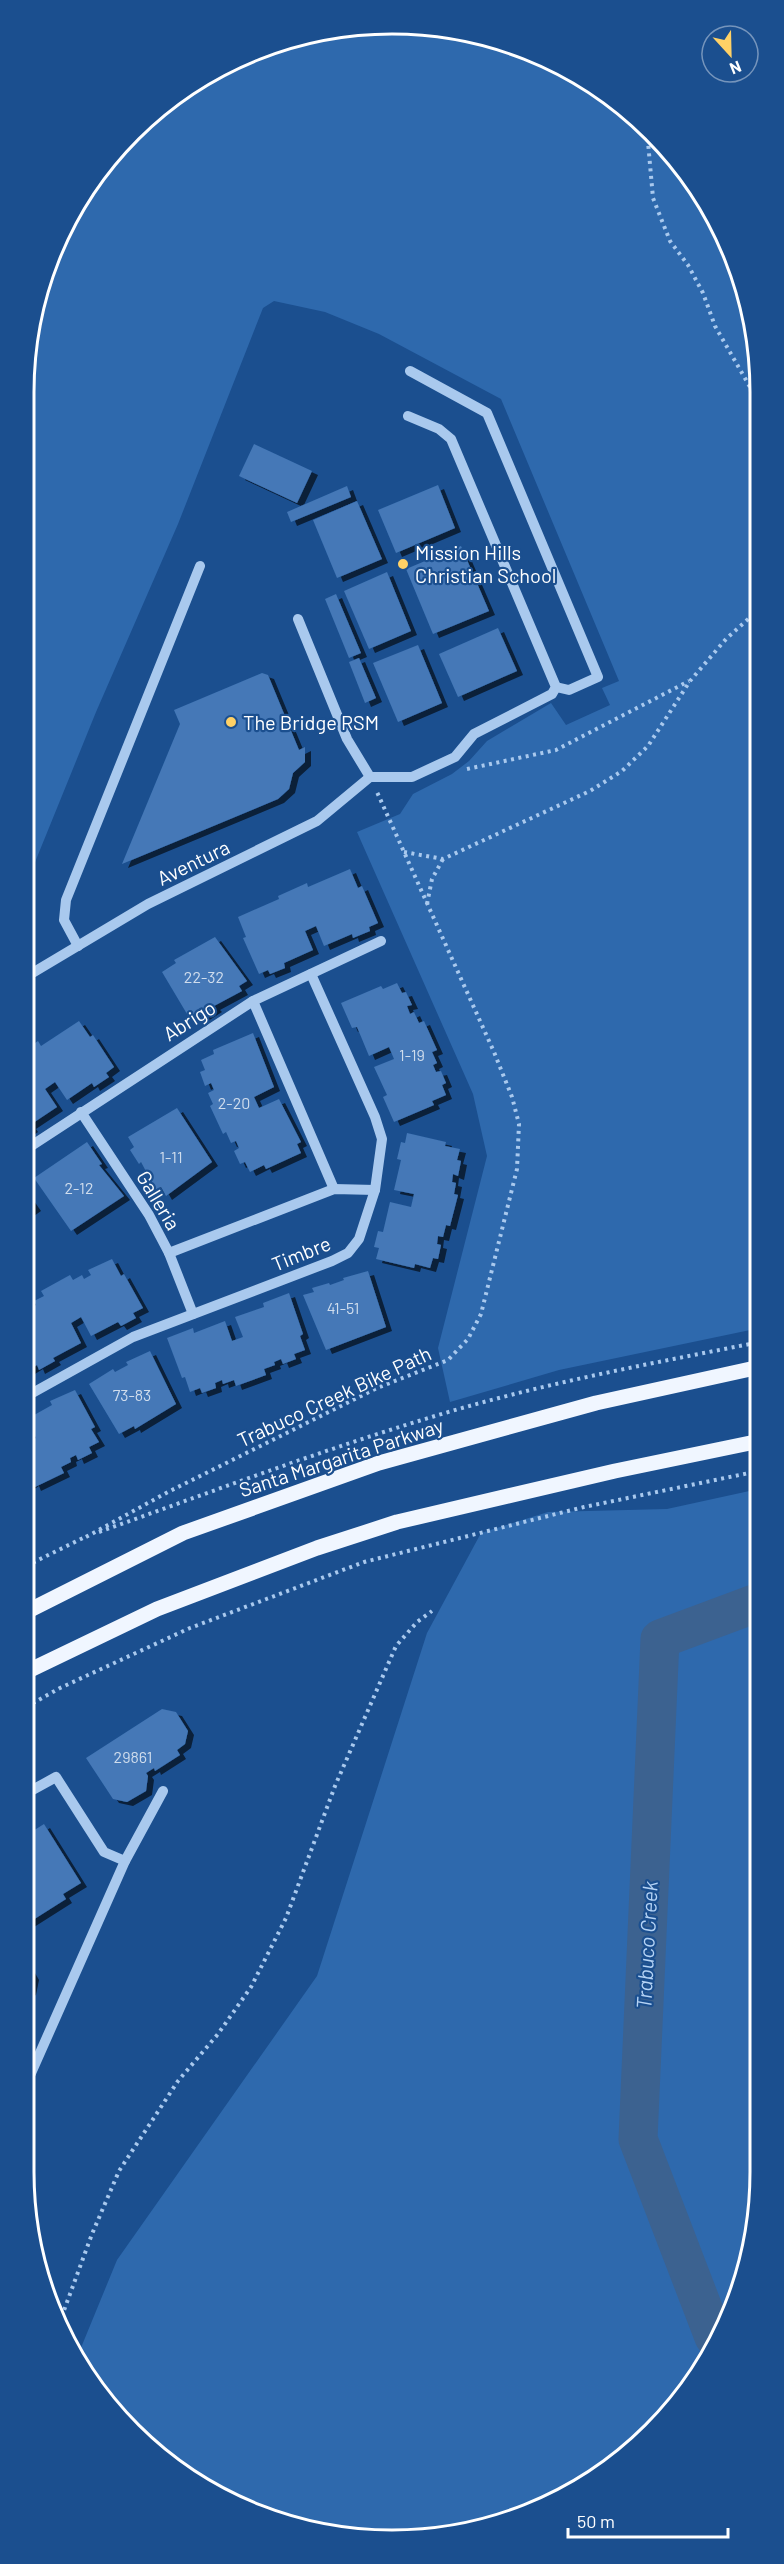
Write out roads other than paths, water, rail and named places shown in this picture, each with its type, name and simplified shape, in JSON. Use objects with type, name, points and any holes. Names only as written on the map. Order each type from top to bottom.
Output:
[{"type":"main road","name":"Santa Margarita Parkway","points":[[35,1607],[183,1533],[379,1463],[596,1403],[750,1369]]},
{"type":"main road","points":[[35,1668],[157,1609],[317,1548],[397,1522],[615,1471],[750,1443]]},
{"type":"street","points":[[410,372],[487,413],[598,677],[569,690],[556,687]]},
{"type":"street","points":[[408,416],[439,429],[451,439],[556,687]]},
{"type":"street","points":[[78,946],[64,920],[66,900],[200,566]]},
{"type":"street","points":[[297,619],[347,738],[370,777],[412,777],[455,757],[474,734],[552,694],[556,687]]},
{"type":"street","name":"Aventura","points":[[35,971],[148,904],[317,821],[370,777]]},
{"type":"street","name":"Abrigo","points":[[35,1143],[253,1001],[381,941]]},
{"type":"street","name":"Timbre","points":[[35,1392],[133,1337],[348,1253],[359,1239],[375,1190],[382,1139],[375,1117],[311,974]]},
{"type":"street","points":[[253,1001],[334,1189]]},
{"type":"street","name":"Galleria","points":[[81,1112],[149,1215],[169,1252],[192,1314]]},
{"type":"street","points":[[169,1252],[334,1189],[375,1190]]},
{"type":"street","points":[[35,1789],[56,1777],[104,1852],[125,1861]]},
{"type":"street","points":[[35,2064],[125,1861],[163,1791]]},
{"type":"waterway","name":"Trabuco Creek","points":[[712,2332],[638,2139],[660,1639],[750,1605]]},
{"type":"place","name":"Mission Hills Christian School","points":[[403,564]]},
{"type":"place","name":"The Bridge RSM","points":[[231,722]]}]
